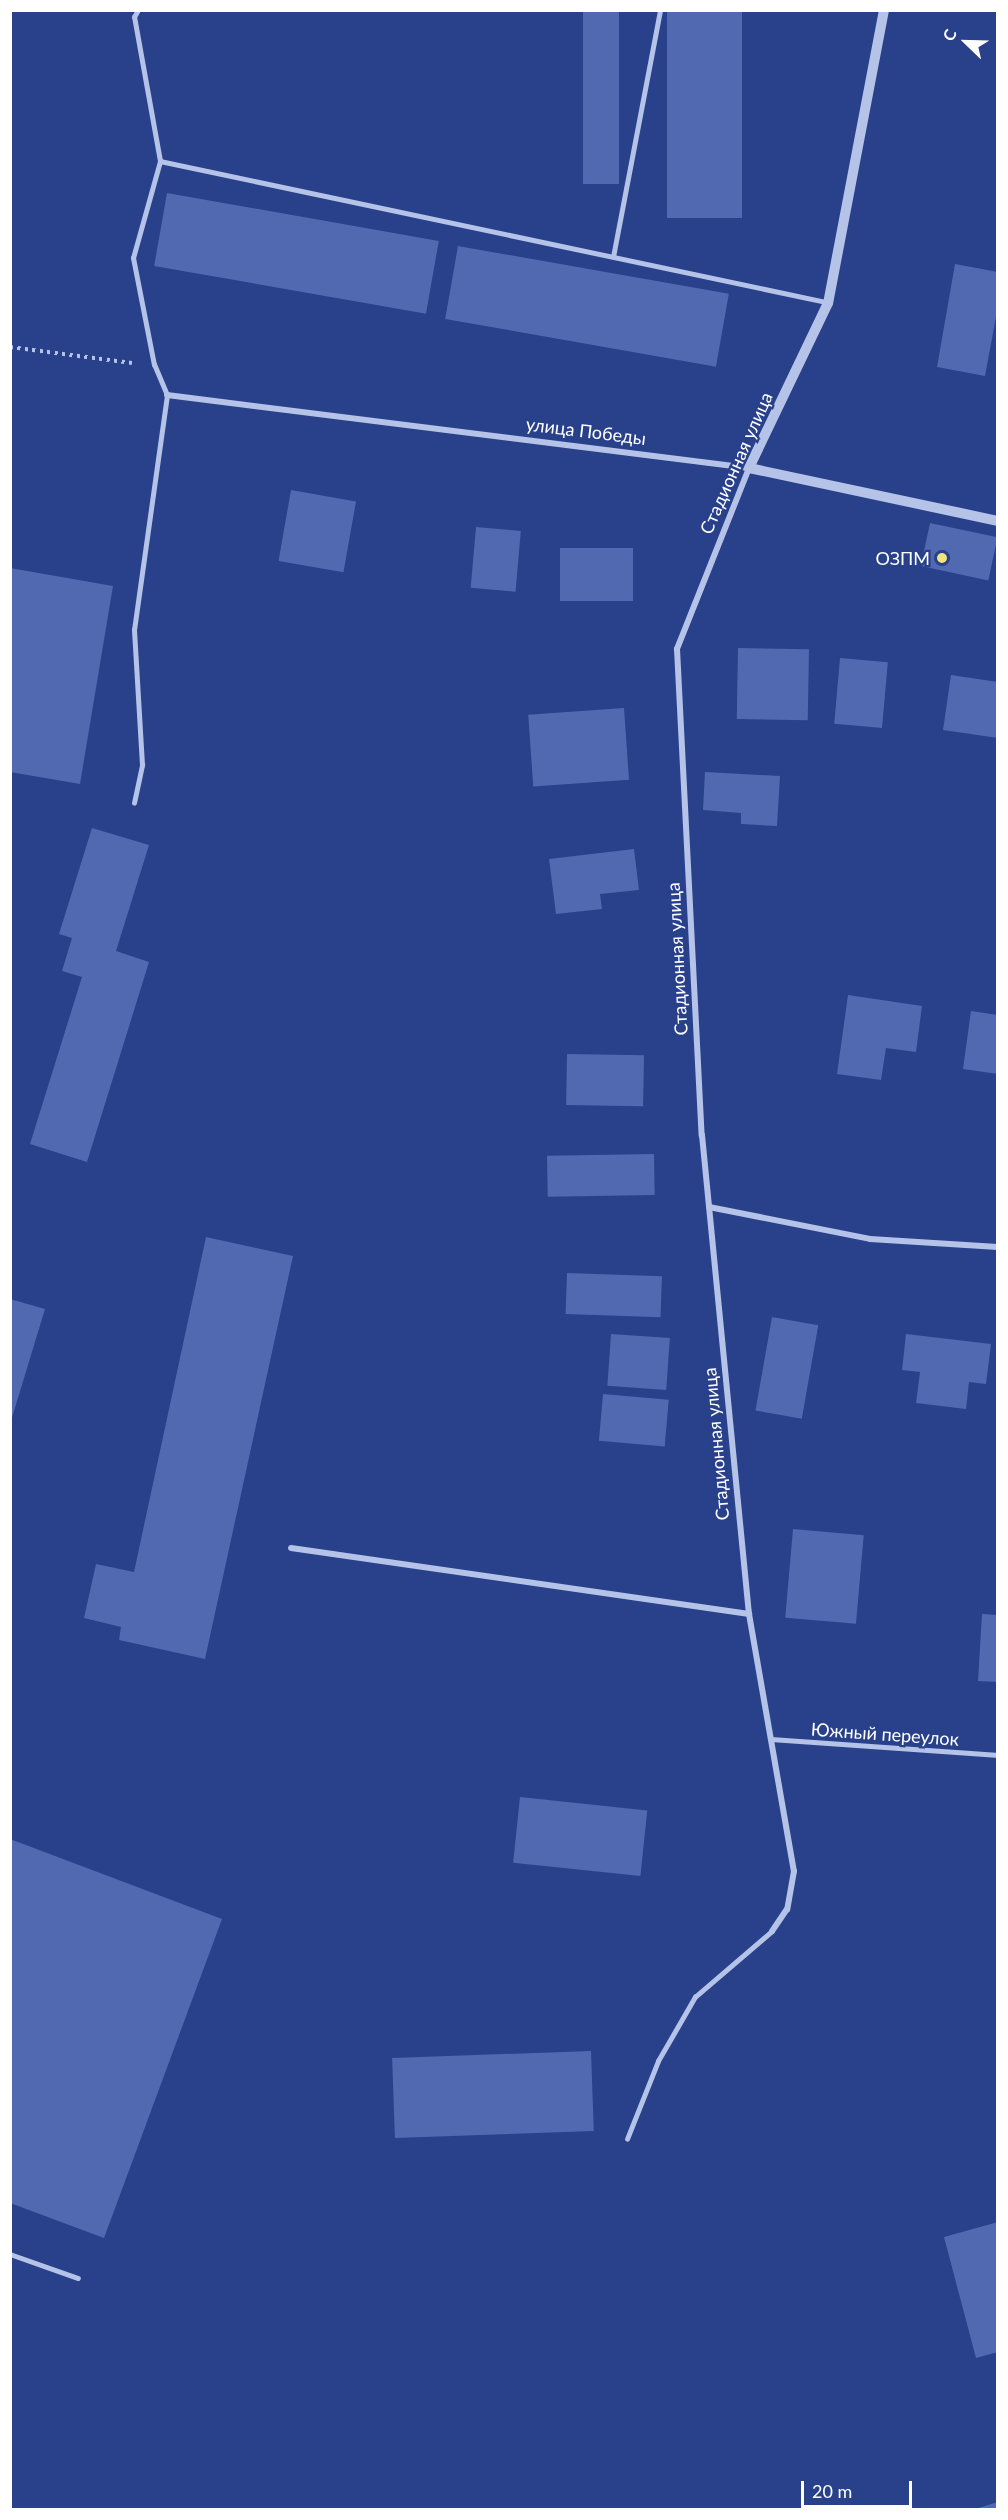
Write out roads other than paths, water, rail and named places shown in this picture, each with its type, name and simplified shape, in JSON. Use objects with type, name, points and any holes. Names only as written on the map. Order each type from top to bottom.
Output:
[{"type":"street","name":"Стадионная улица","points":[[772,1931],[787,1909],[794,1871],[748,1614],[710,1207],[677,649],[749,468],[828,303],[884,10]]},
{"type":"street","name":"улица Победы","points":[[167,395],[749,468],[998,521]]},
{"type":"street","points":[[710,1207],[870,1239],[998,1247]]},
{"type":"street","points":[[291,1548],[748,1614]]},
{"type":"lane","points":[[134,803],[142,765],[134,630],[167,395],[154,365],[133,258],[160,161],[134,17],[138,10]]},
{"type":"lane","points":[[613,257],[660,10]]},
{"type":"lane","points":[[160,161],[828,303]]},
{"type":"lane","name":"Южный переулок","points":[[771,1739],[998,1755]]},
{"type":"lane","points":[[627,2139],[658,2061],[695,1997],[772,1931]]},
{"type":"lane","points":[[10,2254],[78,2278]]},
{"type":"place","name":"ОЗПМ","points":[[942,558]]}]
